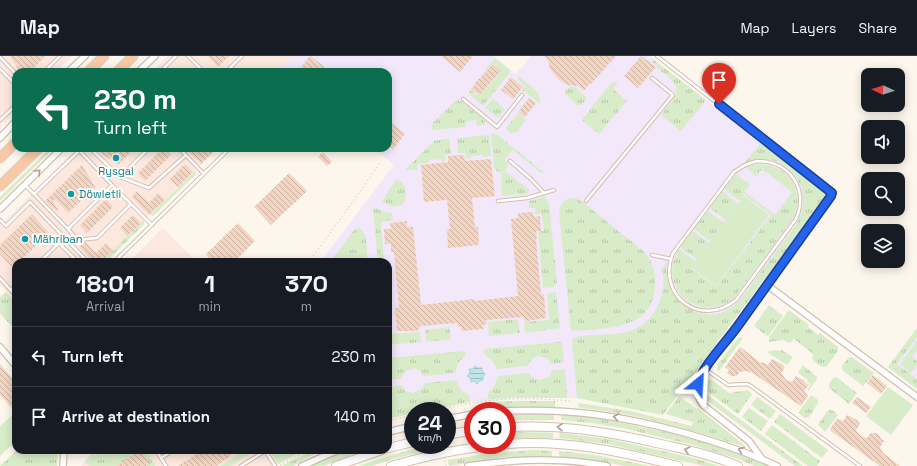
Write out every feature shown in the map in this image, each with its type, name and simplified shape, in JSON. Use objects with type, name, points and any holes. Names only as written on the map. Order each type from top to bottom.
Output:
[{"type":"highway","points":[[92,68],[104,56]]},
{"type":"highway","points":[[121,68],[133,56]]},
{"type":"highway","points":[[0,158],[12,146]]},
{"type":"highway","points":[[0,186],[35,152]]},
{"type":"main road","points":[[516,427],[550,426],[607,432],[707,455],[738,466]]},
{"type":"main road","points":[[516,444],[547,443],[604,450],[647,458],[678,466]]},
{"type":"main road","points":[[392,447],[404,444]]},
{"type":"main road","points":[[391,466],[429,456],[464,449]]},
{"type":"main road","points":[[336,466],[370,454]]},
{"type":"street","points":[[72,68],[85,56]]},
{"type":"street","points":[[142,68],[154,56]]},
{"type":"street","points":[[0,138],[12,125]]},
{"type":"street","points":[[0,209],[58,152]]},
{"type":"street","points":[[762,459],[749,441],[703,405],[698,396],[698,381],[705,368],[767,285],[917,397]]},
{"type":"street","points":[[1,351],[12,359]]},
{"type":"street","points":[[516,411],[557,410],[600,414],[663,427],[728,445],[777,466]]},
{"type":"street","points":[[392,431],[404,428]]},
{"type":"street","points":[[63,466],[64,454]]},
{"type":"street","points":[[302,466],[329,454]]},
{"type":"street","points":[[468,466],[524,460],[568,461],[607,466]]},
{"type":"lane","points":[[48,68],[60,56]]},
{"type":"lane","points":[[164,68],[176,56]]},
{"type":"lane","points":[[188,56],[200,68]]},
{"type":"lane","points":[[231,68],[242,56]]},
{"type":"lane","points":[[657,56],[832,193],[767,285]]},
{"type":"lane","points":[[0,57],[12,70]]},
{"type":"lane","points":[[0,69],[12,81]]},
{"type":"lane","points":[[586,201],[673,96],[652,78]]},
{"type":"lane","points":[[463,99],[497,128],[522,95]]},
{"type":"lane","points":[[0,120],[12,109]]},
{"type":"lane","points":[[34,194],[75,152]]},
{"type":"lane","points":[[81,152],[152,225]]},
{"type":"lane","points":[[94,152],[120,178],[149,188],[186,155]]},
{"type":"lane","points":[[120,178],[145,152]]},
{"type":"lane","points":[[183,152],[203,173]]},
{"type":"lane","points":[[118,258],[226,152]]},
{"type":"lane","points":[[510,161],[531,179],[544,193]]},
{"type":"lane","points":[[757,161],[770,162],[788,171],[796,181],[801,200],[799,213],[796,219],[740,295],[730,304],[719,310],[712,311],[699,310],[687,305],[678,296],[671,285],[669,272],[671,259],[677,248],[716,195],[739,168],[757,161]]},
{"type":"lane","points":[[25,185],[77,240],[96,238],[131,204]]},
{"type":"lane","points":[[68,229],[112,185]]},
{"type":"lane","points":[[498,201],[527,198],[554,190]]},
{"type":"lane","points":[[0,220],[6,226],[30,202],[84,258]]},
{"type":"lane","points":[[44,258],[64,238]]},
{"type":"lane","points":[[59,243],[74,258]]},
{"type":"lane","points":[[652,255],[671,259]]},
{"type":"lane","points":[[0,278],[11,290]]},
{"type":"lane","points":[[705,368],[728,385],[747,384],[751,386],[860,466]]},
{"type":"lane","points":[[158,454],[166,466]]},
{"type":"lane","points":[[161,458],[168,454]]},
{"type":"lane","points":[[241,466],[259,454]]},
{"type":"lane","points":[[268,454],[275,466]]},
{"type":"path","points":[[312,258],[381,161]]},
{"type":"path","points":[[456,407],[497,400],[573,400]]},
{"type":"path","points":[[392,420],[404,417]]},
{"type":"path","points":[[278,466],[300,454]]},
{"type":"path","points":[[444,461],[446,466]]},
{"type":"shaded area","points":[[0,56],[72,56],[60,68],[12,68],[12,115],[0,127]]},
{"type":"shaded area","points":[[168,56],[293,56],[281,68],[156,68]]},
{"type":"shaded area","points":[[293,56],[493,56],[516,74],[531,56],[649,56],[828,194],[663,415],[579,398],[514,398],[464,402],[456,405],[456,402],[404,402],[404,415],[392,418],[392,258],[323,258],[394,165],[379,152],[392,152],[392,68],[281,68]]},
{"type":"shaded area","points":[[73,152],[214,152],[105,258],[12,258],[12,297],[0,285],[0,226]]},
{"type":"shaded area","points":[[163,228],[192,258],[133,258]]},
{"type":"shaded area","points":[[917,328],[917,389],[888,367]]},
{"type":"shaded area","points":[[91,454],[296,454],[275,466],[81,466]]},
{"type":"green space","points":[[495,58],[511,71],[483,106],[468,93],[471,90],[476,95],[479,95],[501,72],[493,64],[486,71],[485,69]]},
{"type":"green space","points":[[654,60],[706,100],[681,131],[661,115],[673,100],[677,90],[672,80],[652,62]]},
{"type":"green space","points":[[519,76],[537,91],[540,103],[522,90],[525,86],[517,79]]},
{"type":"green space","points":[[618,82],[613,89],[627,101],[599,134],[583,121],[583,118],[611,83]]},
{"type":"green space","points":[[570,86],[575,87],[587,98],[581,105],[577,105],[564,93]]},
{"type":"green space","points":[[493,99],[505,109],[498,118],[485,108]]},
{"type":"green space","points":[[456,100],[461,101],[484,119],[484,125],[477,126],[476,120],[466,121],[466,127],[433,130],[431,127],[433,123]]},
{"type":"green space","points":[[518,113],[526,120],[517,132],[510,133],[507,130],[507,127]]},
{"type":"green space","points":[[491,134],[497,134],[543,172],[541,173],[513,150],[504,160],[508,164],[506,171],[501,173],[500,171],[497,172],[496,169],[494,169]]},
{"type":"green space","points":[[489,135],[491,156],[471,156],[471,158],[466,159],[465,153],[458,153],[457,138]]},
{"type":"green space","points":[[449,138],[451,154],[445,155],[445,161],[441,161],[441,159],[429,160],[429,162],[417,164],[418,170],[405,170],[434,141]]},
{"type":"green space","points":[[761,143],[828,194],[663,415],[577,398],[572,342],[573,338],[579,336],[626,332],[636,329],[644,323],[657,308],[661,299],[663,289],[662,269],[667,262],[667,277],[672,290],[679,301],[690,309],[701,314],[714,314],[727,310],[739,301],[795,226],[801,212],[803,198],[800,185],[794,174],[785,166],[773,160],[759,159],[744,163]]},
{"type":"green space","points":[[46,152],[50,152],[0,201],[0,197]]},
{"type":"green space","points":[[758,164],[769,165],[778,169],[791,180],[797,197],[797,207],[794,217],[734,298],[720,305],[707,308],[694,305],[684,298],[676,289],[672,277],[673,263],[679,249],[695,261],[691,268],[716,287],[771,215],[746,196],[747,194],[775,215],[792,192],[762,169],[756,176],[745,167]]},
{"type":"green space","points":[[195,171],[196,174],[153,216],[150,215]]},
{"type":"green space","points":[[506,172],[530,190],[527,194],[502,196],[501,174]]},
{"type":"green space","points":[[736,174],[750,185],[744,192],[746,193],[740,201],[724,189]]},
{"type":"green space","points":[[396,179],[404,186],[406,194],[402,205],[394,207],[383,203],[382,201]]},
{"type":"green space","points":[[722,191],[738,204],[726,220],[710,208]]},
{"type":"green space","points":[[744,196],[769,215],[716,286],[691,267]]},
{"type":"green space","points":[[545,197],[549,203],[557,283],[554,287],[543,288],[538,231],[544,231],[542,214],[535,214],[535,208],[529,208],[529,201]]},
{"type":"green space","points":[[569,198],[580,200],[644,251],[650,261],[654,269],[655,278],[652,300],[646,311],[637,319],[614,327],[575,331],[571,330],[559,212],[562,204]]},
{"type":"green space","points":[[374,207],[385,212],[392,213],[393,220],[381,222],[384,258],[378,258],[373,210]]},
{"type":"green space","points":[[708,211],[724,223],[710,241],[694,229]]},
{"type":"green space","points":[[144,220],[144,224],[110,258],[105,258]]},
{"type":"green space","points":[[359,228],[364,233],[367,258],[333,258],[354,230]]},
{"type":"green space","points":[[693,231],[709,243],[697,259],[680,247]]},
{"type":"green space","points":[[6,292],[12,298],[12,326],[0,314],[0,297]]},
{"type":"green space","points":[[556,292],[560,328],[525,333],[524,322],[549,320],[547,293]]},
{"type":"green space","points":[[769,305],[783,316],[767,336],[754,326]]},
{"type":"green space","points":[[789,310],[809,325],[808,327],[818,335],[820,333],[838,347],[838,351],[826,367],[822,367],[816,363],[812,358],[813,354],[794,339],[790,343],[783,340],[769,342],[769,337]]},
{"type":"green space","points":[[518,319],[520,333],[489,336],[488,322]]},
{"type":"green space","points":[[449,327],[451,339],[426,342],[425,330]]},
{"type":"green space","points":[[917,328],[917,337],[897,364],[917,379],[917,389],[888,367]]},
{"type":"green space","points":[[420,332],[421,342],[392,345],[392,334]]},
{"type":"green space","points":[[739,337],[743,338],[719,371],[717,370],[717,365]]},
{"type":"green space","points":[[917,341],[917,352],[912,357],[917,361],[917,365],[911,373],[900,364]]},
{"type":"green space","points":[[562,343],[564,362],[551,364],[547,358],[537,356],[531,360],[528,366],[497,369],[492,360],[484,354],[483,349]]},
{"type":"green space","points":[[782,350],[793,357],[787,365],[768,353],[769,351]]},
{"type":"green space","points":[[465,351],[465,356],[458,363],[455,373],[424,376],[420,371],[414,368],[404,372],[401,379],[392,380],[392,358]]},
{"type":"green space","points":[[852,357],[874,373],[863,386],[842,370],[842,366],[848,358]]},
{"type":"green space","points":[[803,365],[817,377],[809,390],[808,389],[811,384],[798,373]]},
{"type":"green space","points":[[565,369],[567,398],[488,399],[488,393],[494,386],[498,376],[528,373],[533,378],[539,380],[549,377],[552,370]]},
{"type":"green space","points":[[836,377],[857,393],[849,404],[829,388],[831,381]]},
{"type":"green space","points":[[709,379],[729,393],[748,390],[752,394],[738,414],[703,388],[704,382]]},
{"type":"green space","points":[[456,380],[461,390],[469,395],[470,402],[456,405],[456,402],[404,402],[404,415],[392,418],[392,387],[402,385],[406,391],[412,393],[422,389],[425,383]]},
{"type":"green space","points":[[888,387],[913,405],[891,435],[866,416]]},
{"type":"green space","points":[[702,391],[803,466],[795,466],[705,399]]},
{"type":"green space","points":[[811,395],[817,399],[818,403],[809,417],[805,418],[798,413]]},
{"type":"green space","points":[[679,396],[697,409],[698,408],[745,447],[644,418],[602,410],[581,408],[579,407],[578,403],[630,411],[692,426],[693,422],[666,414]]},
{"type":"green space","points":[[757,397],[776,411],[770,419],[751,405]]},
{"type":"green space","points":[[555,401],[555,407],[516,407],[516,402],[498,402]]},
{"type":"green space","points":[[749,408],[768,421],[761,431],[742,417]]},
{"type":"green space","points":[[828,410],[832,410],[838,415],[825,432],[818,425]]},
{"type":"green space","points":[[554,414],[554,420],[516,420],[516,415]]},
{"type":"green space","points":[[561,414],[608,420],[683,436],[726,449],[766,466],[754,466],[741,460],[693,445],[623,428],[561,420]]},
{"type":"green space","points":[[780,414],[828,450],[822,458],[774,422]]},
{"type":"green space","points":[[12,415],[12,445],[0,456],[0,426]]},
{"type":"green space","points":[[772,425],[820,461],[817,466],[808,466],[765,434]]},
{"type":"green space","points":[[516,432],[553,433],[553,438],[516,438]]},
{"type":"green space","points":[[560,433],[609,439],[694,458],[719,466],[704,466],[608,444],[559,438]]},
{"type":"green space","points":[[516,451],[552,451],[552,457],[504,457],[449,466],[448,460],[487,454],[516,454]]},
{"type":"green space","points":[[559,451],[595,455],[650,466],[625,466],[594,460],[559,457]]},
{"type":"green space","points":[[404,452],[404,454],[413,454],[372,466],[358,466]]},
{"type":"green space","points":[[13,454],[58,454],[57,466],[0,466]]},
{"type":"green space","points":[[91,454],[95,456],[97,454],[147,454],[150,455],[150,459],[153,459],[152,462],[155,463],[155,466],[89,466],[85,462]]},
{"type":"green space","points":[[239,454],[250,454],[231,466],[220,466]]},
{"type":"green space","points":[[272,454],[297,454],[278,464]]},
{"type":"green space","points":[[306,454],[314,454],[293,466],[281,466]]},
{"type":"green space","points":[[338,454],[354,454],[324,466],[310,466]]},
{"type":"water","points":[[475,366],[482,368],[482,371],[485,374],[483,380],[477,384],[474,381],[471,382],[470,378],[467,376],[470,373],[469,369],[473,369]]},
{"type":"building","points":[[10,56],[45,56],[34,68],[18,68]]},
{"type":"building","points":[[208,56],[229,56],[218,67]]},
{"type":"building","points":[[311,56],[325,68],[300,68]]},
{"type":"building","points":[[441,56],[473,56],[460,72]]},
{"type":"building","points":[[544,56],[616,56],[584,91],[578,86],[568,85],[558,79],[550,69],[548,60]]},
{"type":"building","points":[[641,56],[656,67],[638,88],[624,76]]},
{"type":"building","points":[[493,64],[501,71],[479,95],[471,89]]},
{"type":"building","points":[[511,77],[523,87],[513,99],[501,90]]},
{"type":"building","points":[[529,98],[536,103],[525,117],[518,112]]},
{"type":"building","points":[[392,123],[405,134],[393,149],[392,148]]},
{"type":"building","points":[[100,152],[131,152],[118,165]]},
{"type":"building","points":[[159,152],[168,152],[171,155],[145,181],[138,173]]},
{"type":"building","points":[[189,152],[213,152],[201,164]]},
{"type":"building","points":[[323,152],[332,162],[327,166],[318,157]]},
{"type":"building","points":[[464,155],[465,161],[491,159],[495,196],[472,198],[475,227],[478,227],[479,245],[448,248],[447,230],[450,229],[447,200],[424,202],[421,165],[448,162],[448,156]]},
{"type":"building","points":[[185,164],[193,172],[178,187],[170,179]]},
{"type":"building","name":"Döwletli","points":[[82,165],[95,187],[68,213],[55,199],[53,201],[58,210],[57,211],[45,201]]},
{"type":"building","points":[[289,173],[307,191],[271,225],[254,207]]},
{"type":"building","points":[[137,191],[149,203],[158,193],[165,200],[149,215],[132,197]]},
{"type":"building","points":[[106,199],[113,207],[87,233],[80,225]]},
{"type":"building","points":[[533,212],[534,217],[540,216],[541,231],[536,231],[536,239],[541,294],[544,294],[546,318],[527,321],[524,320],[523,317],[486,320],[487,324],[483,325],[483,329],[461,331],[461,327],[458,327],[457,323],[420,326],[420,329],[416,331],[397,331],[395,308],[399,307],[394,252],[391,252],[391,243],[385,244],[384,229],[391,229],[390,223],[407,221],[407,227],[413,227],[421,305],[474,299],[474,301],[518,296],[511,219],[518,218],[518,213]]},
{"type":"building","name":"Mähriban","points":[[32,214],[49,233],[23,258],[12,258],[12,267],[0,254],[0,245]]},
{"type":"building","points":[[133,215],[141,223],[127,236],[120,228]]},
{"type":"building","points":[[238,223],[255,241],[238,258],[208,258],[206,254]]},
{"type":"building","points":[[85,242],[96,253],[106,243],[113,250],[105,258],[90,258],[79,247]]},
{"type":"building","points":[[740,347],[761,363],[762,362],[768,365],[772,359],[782,364],[785,368],[781,373],[786,380],[792,382],[796,376],[805,381],[804,382],[809,385],[804,391],[808,396],[801,406],[751,372],[739,372],[737,376],[731,376],[727,373],[729,370],[725,367]]},
{"type":"building","points":[[0,364],[12,378],[12,408],[0,395]]},
{"type":"building","points":[[873,375],[887,386],[881,394],[867,383]]},
{"type":"building","points":[[857,397],[871,407],[866,413],[852,403]]},
{"type":"building","points":[[847,415],[857,420],[860,424],[856,430],[861,436],[867,438],[871,433],[876,433],[881,437],[880,438],[884,441],[880,447],[883,453],[900,466],[880,466],[832,432],[830,429],[837,419],[843,421]]},
{"type":"building","points":[[135,454],[144,454],[150,464],[147,466],[116,466]]},
{"type":"building","points":[[197,454],[230,454],[231,456],[216,466],[178,466]]},
{"type":"place","name":"Rysgal","points":[[116,158]]},
{"type":"place","name":"Döwletli","points":[[71,194]]},
{"type":"place","name":"Mähriban","points":[[25,239]]},
{"type":"route","points":[[698,384],[698,381],[705,368],[736,328],[832,193],[719,104]]}]
